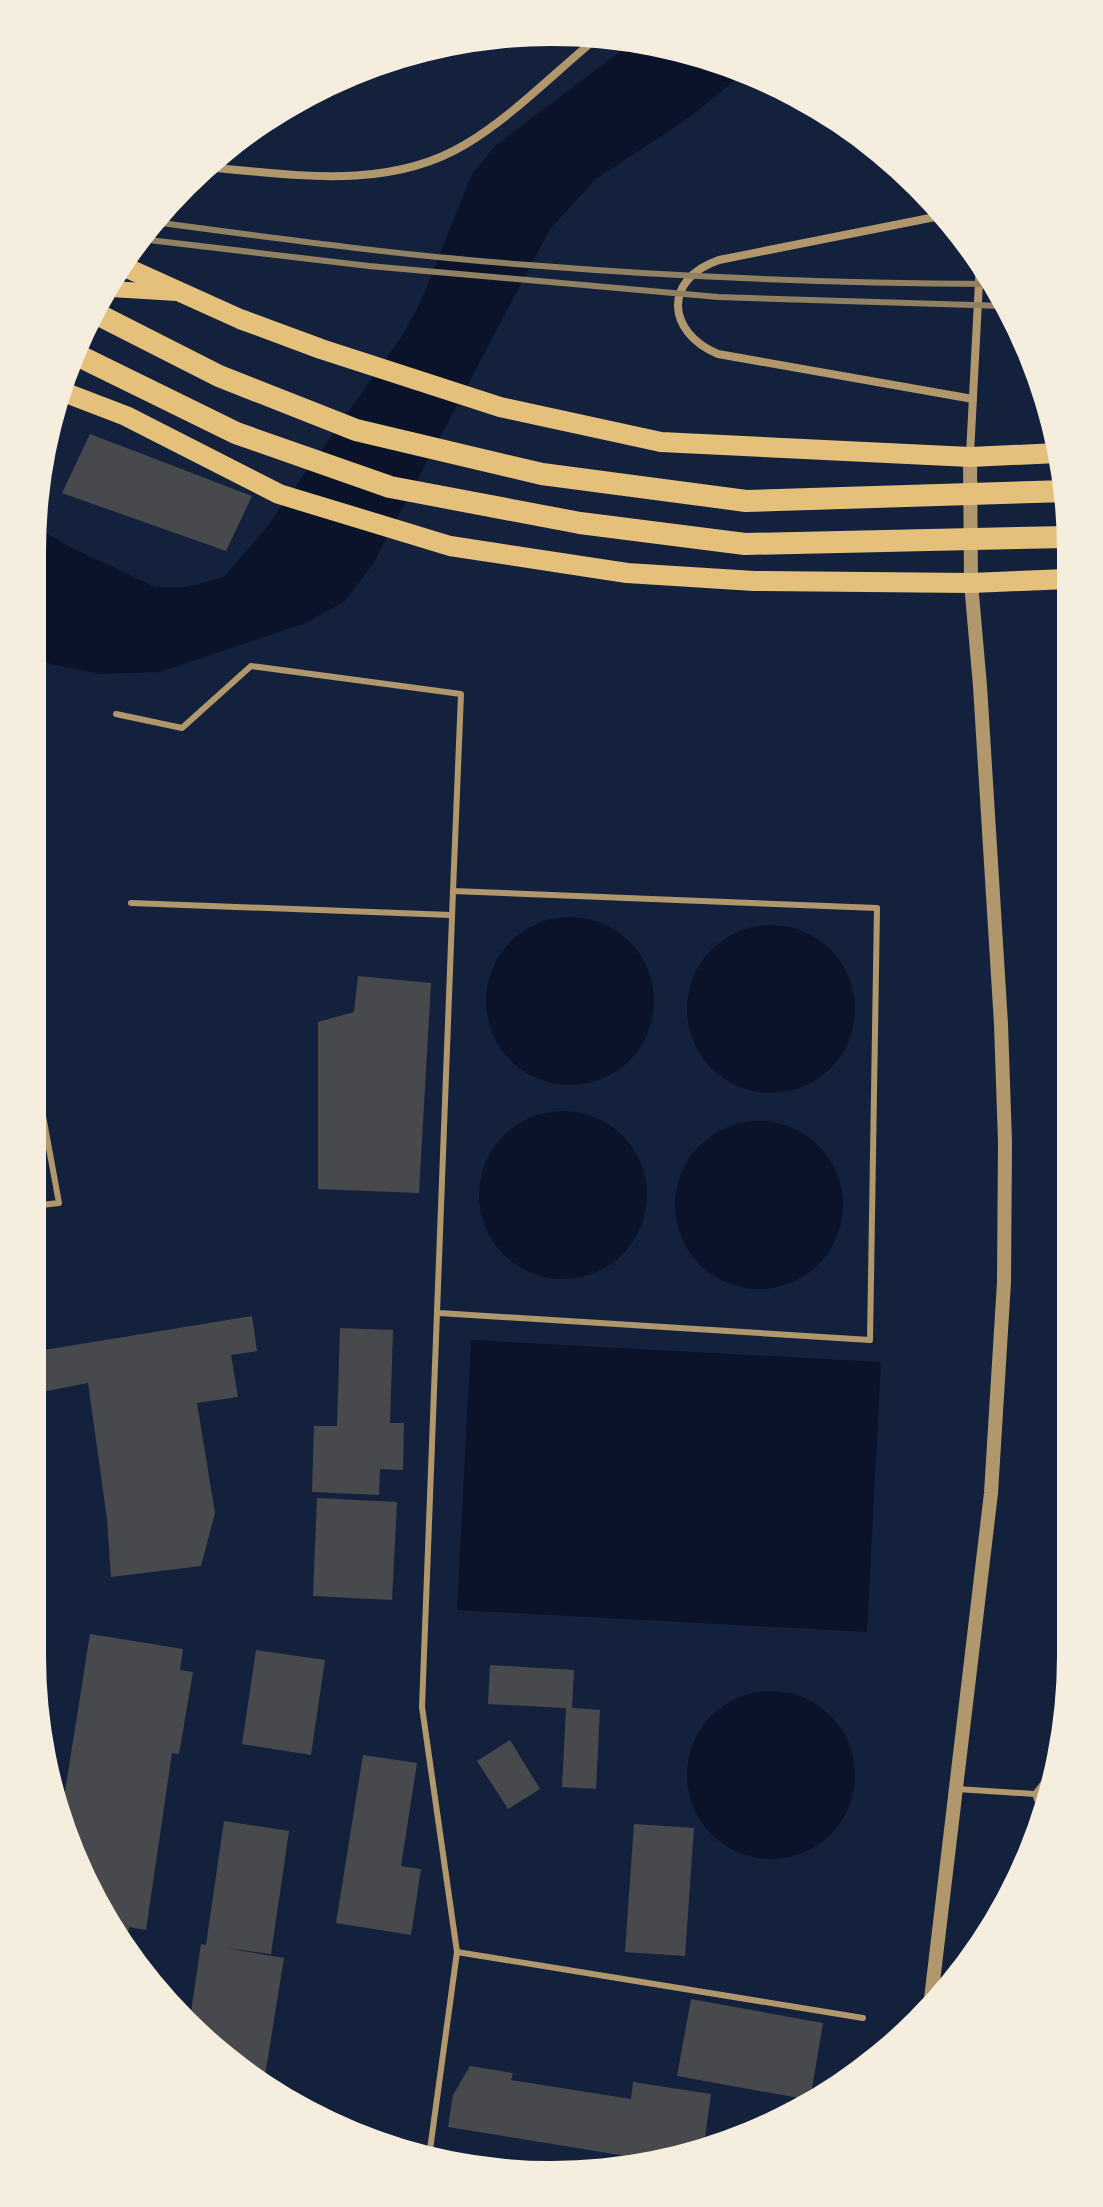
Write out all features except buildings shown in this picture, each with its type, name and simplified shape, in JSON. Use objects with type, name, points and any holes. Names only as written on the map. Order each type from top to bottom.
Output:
[{"type":"highway","points":[[104,317],[219,376],[356,430],[542,474],[746,501],[1054,491]]},
{"type":"highway","points":[[84,358],[236,433],[390,487],[580,523],[745,544],[1057,537]]},
{"type":"main road","points":[[132,270],[240,319],[321,349],[500,407],[661,442],[970,457],[1047,453]]},
{"type":"main road","points":[[120,290],[183,294]]},
{"type":"main road","points":[[71,395],[126,416],[279,494],[450,546],[627,573],[754,581],[971,583],[1057,579]]},
{"type":"street","points":[[221,168],[319,176],[365,175],[405,169],[438,158],[467,143],[586,47]]},
{"type":"street","points":[[932,218],[701,266],[688,276],[681,288],[678,304],[690,338],[718,354],[973,399]]},
{"type":"street","points":[[932,1989],[991,1493],[1001,1355],[1005,1213],[998,964],[971,583],[970,457],[979,283]]},
{"type":"lane","points":[[116,714],[182,728],[251,666],[461,694],[422,1707],[457,1952],[430,2146]]},
{"type":"lane","points":[[439,1313],[870,1340],[877,908],[453,891]]},
{"type":"lane","points":[[131,903],[451,915]]},
{"type":"lane","points":[[46,1132],[59,1203],[46,1204]]},
{"type":"lane","points":[[957,1789],[1035,1794]]},
{"type":"lane","points":[[1035,1794],[1039,1789]]},
{"type":"lane","points":[[457,1952],[863,2018]]},
{"type":"water","points":[[621,51],[682,63],[735,80],[690,117],[596,179],[550,229],[373,564],[345,601],[303,624],[160,672],[99,674],[46,663],[47,533],[155,587],[187,587],[224,577],[266,528],[402,336],[420,303],[472,174],[496,145]]},
{"type":"water","points":[[570,917],[602,923],[629,942],[648,969],[654,1001],[648,1033],[629,1060],[602,1079],[570,1085],[538,1079],[511,1060],[492,1033],[486,1001],[492,969],[511,942],[538,923]]},
{"type":"water","points":[[771,925],[803,931],[830,950],[849,977],[855,1009],[849,1041],[830,1068],[803,1087],[771,1093],[739,1087],[712,1068],[693,1041],[687,1009],[693,977],[712,950],[739,931]]},
{"type":"water","points":[[563,1111],[595,1117],[622,1136],[641,1163],[647,1195],[641,1227],[622,1254],[595,1273],[563,1279],[531,1273],[504,1254],[485,1227],[479,1195],[485,1163],[504,1136],[531,1117]]},
{"type":"water","points":[[759,1121],[791,1127],[818,1146],[837,1173],[843,1205],[837,1237],[818,1264],[791,1283],[759,1289],[727,1283],[700,1264],[681,1237],[675,1205],[681,1173],[700,1146],[727,1127]]},
{"type":"water","points":[[471,1340],[881,1362],[867,1632],[457,1610]]},
{"type":"water","points":[[771,1691],[803,1697],[830,1716],[849,1743],[855,1775],[849,1807],[830,1834],[803,1853],[771,1859],[739,1853],[712,1834],[693,1807],[687,1775],[693,1743],[712,1716],[739,1697]]},
{"type":"railway","points":[[166,224],[399,253],[598,270],[767,279],[980,284]]},
{"type":"railway","points":[[153,240],[369,266],[718,297],[993,306]]}]
